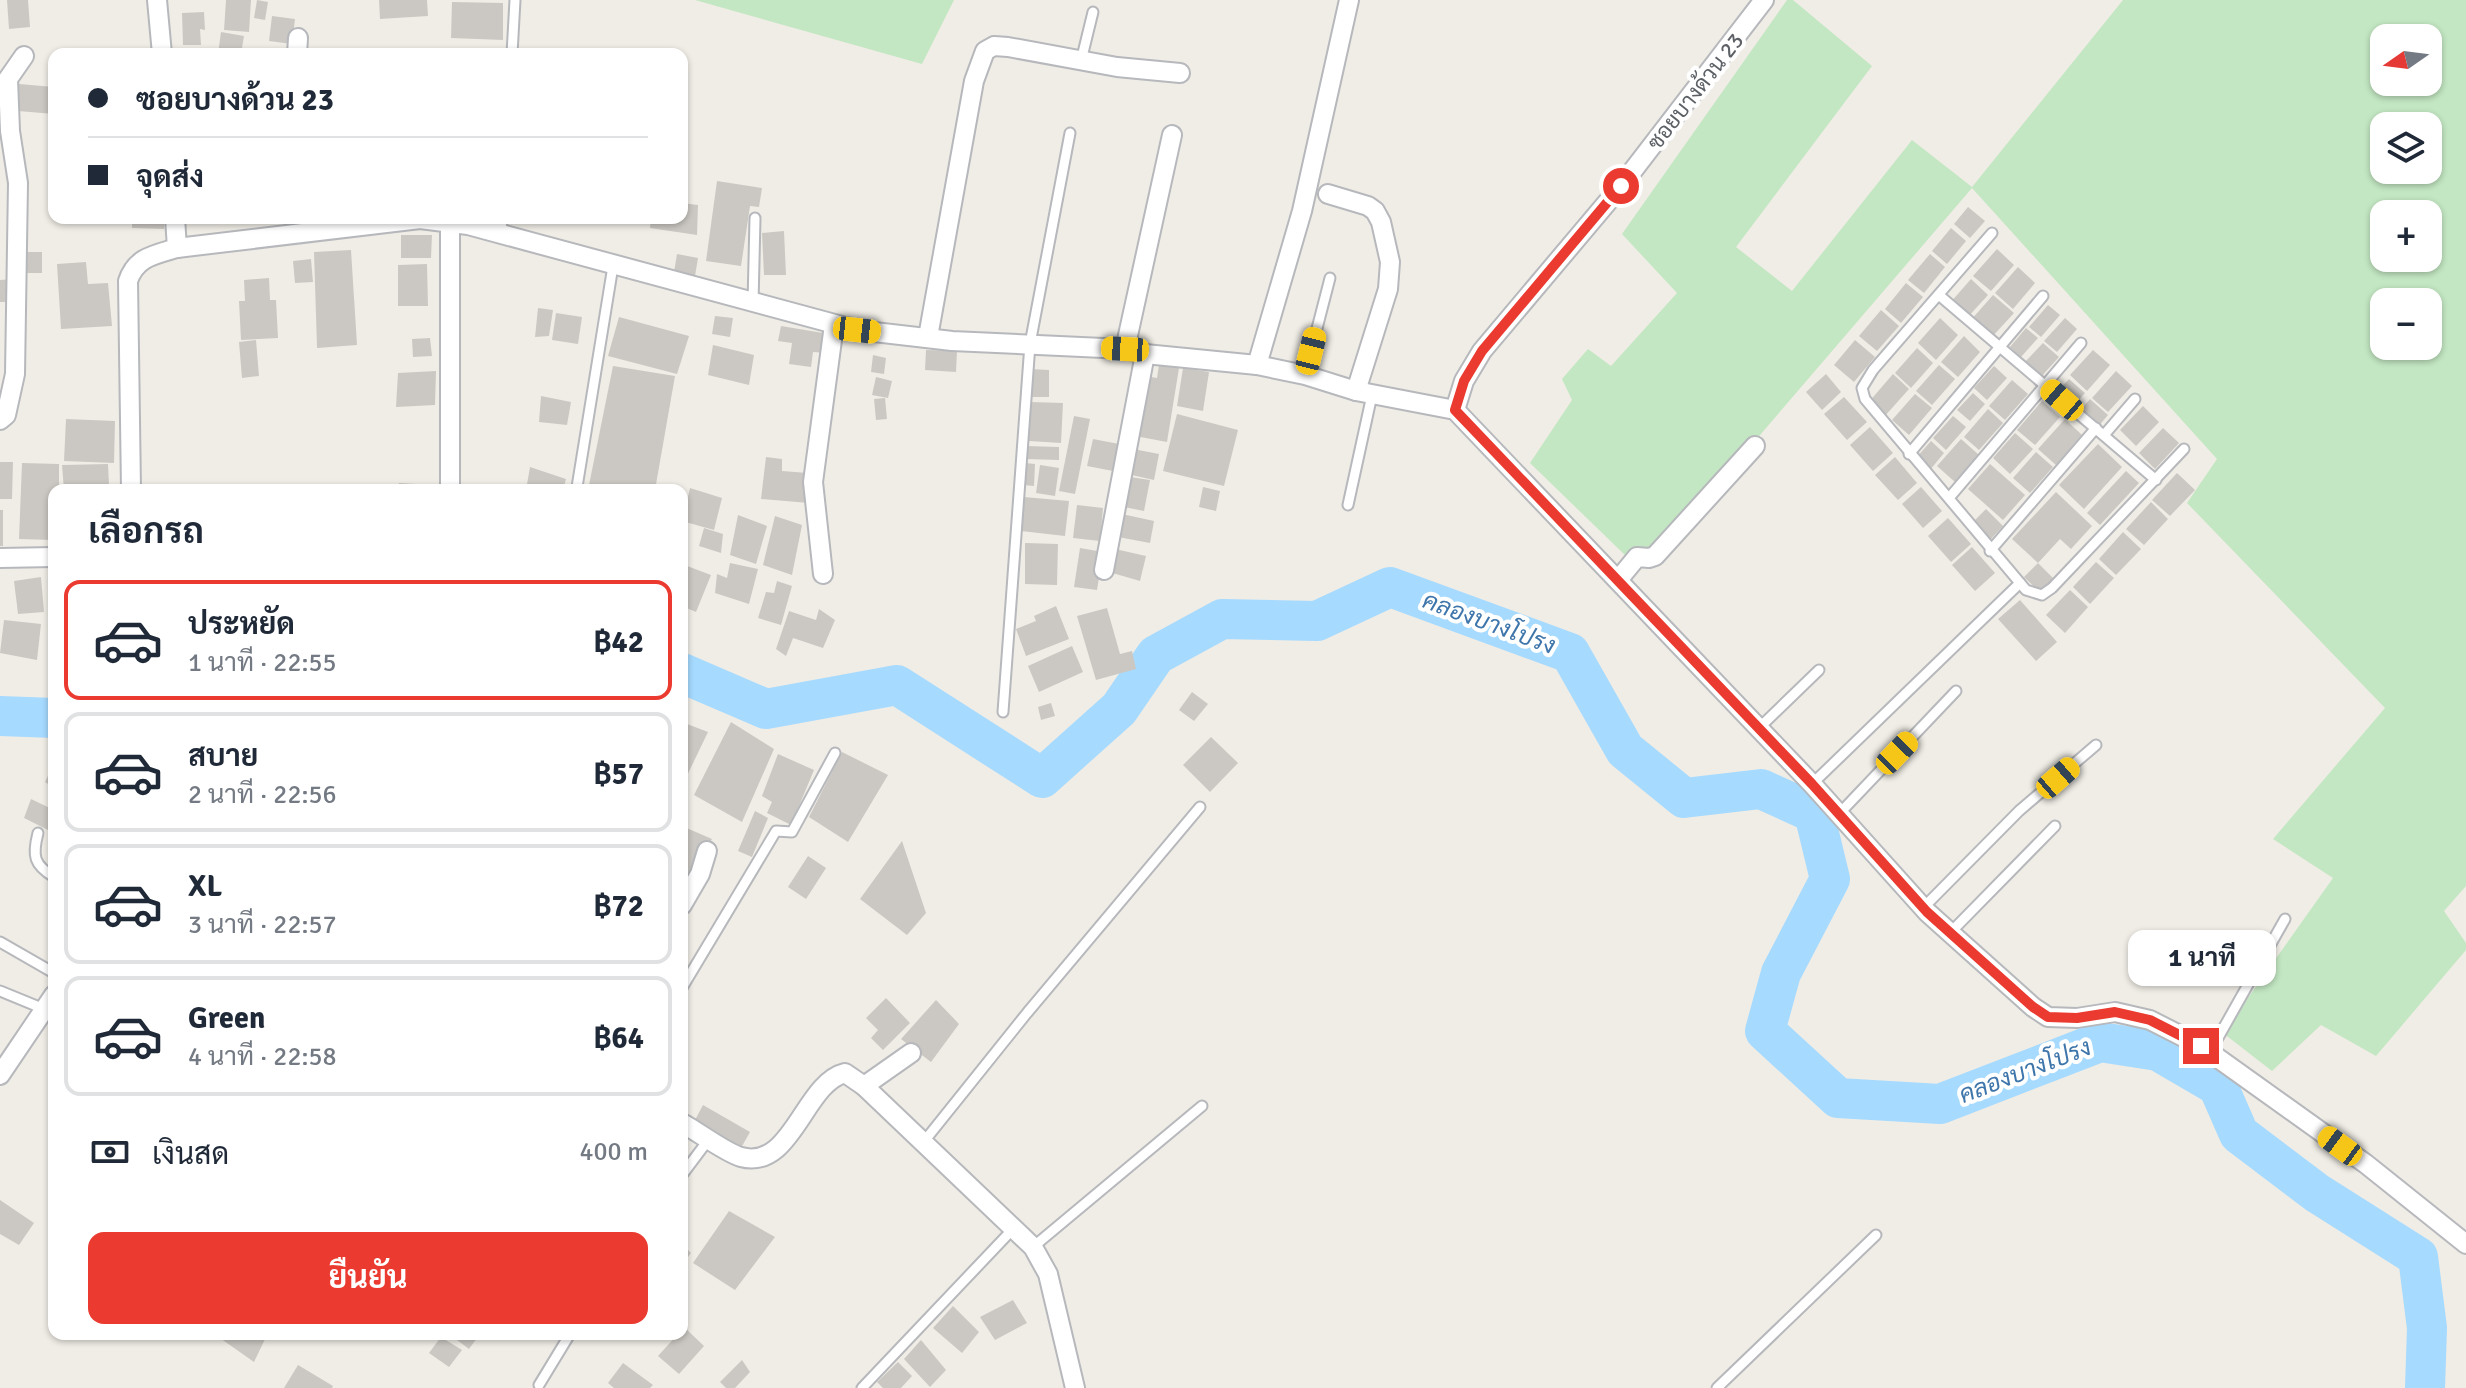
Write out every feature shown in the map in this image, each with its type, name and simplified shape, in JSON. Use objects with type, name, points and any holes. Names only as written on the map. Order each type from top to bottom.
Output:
[{"type":"street","points":[[157,0],[161,48]]},
{"type":"street","points":[[1257,365],[1302,211],[1349,0]]},
{"type":"street","name":"ซอยบางด้วน 23","points":[[1455,410],[1464,381],[1482,351],[1621,186],[1764,0]]},
{"type":"street","points":[[928,337],[974,81],[985,51],[994,46],[1008,47],[1081,61],[1180,73]]},
{"type":"street","points":[[0,420],[6,415],[15,374],[16,346],[18,183],[10,131],[8,79],[24,56]]},
{"type":"street","points":[[1125,349],[1172,135]]},
{"type":"street","points":[[1328,194],[1375,211],[1381,222],[1390,262],[1388,289],[1364,393]]},
{"type":"street","points":[[175,224],[177,248]]},
{"type":"street","points":[[131,484],[128,281],[132,268],[147,257],[177,248],[284,227],[335,224]]},
{"type":"street","points":[[450,224],[450,484]]},
{"type":"street","points":[[459,224],[502,226],[613,266],[857,330],[1125,349],[1145,354],[1257,365],[1305,375],[1364,393],[1455,410],[1812,784],[1923,908],[2033,1007],[2048,1017],[2077,1018],[2115,1012],[2150,1020],[2210,1052],[2366,1164],[2466,1244]]},
{"type":"street","points":[[823,574],[813,482],[834,325]]},
{"type":"street","points":[[1104,570],[1145,354]]},
{"type":"street","points":[[1618,580],[1637,557],[1655,556],[1755,446]]},
{"type":"street","points":[[0,558],[48,557]]},
{"type":"street","points":[[688,895],[700,874],[707,851]]},
{"type":"street","points":[[0,1075],[48,1003]]},
{"type":"street","points":[[864,1086],[911,1053]]},
{"type":"street","points":[[688,1127],[741,1158],[761,1156],[777,1149],[820,1090],[835,1076],[845,1073],[864,1086],[1033,1247],[1048,1274],[1075,1388]]},
{"type":"lane","points":[[512,48],[515,0]]},
{"type":"lane","points":[[1081,61],[1093,12]]},
{"type":"lane","points":[[1003,712],[1030,344],[1070,133]]},
{"type":"lane","points":[[753,304],[755,218]]},
{"type":"lane","points":[[1992,233],[1873,370],[1862,388],[1865,399],[1990,551],[2020,583],[2035,595],[2042,595],[2184,449]]},
{"type":"lane","points":[[577,484],[613,266]]},
{"type":"lane","points":[[1305,375],[1330,278]]},
{"type":"lane","points":[[1940,296],[2156,480]]},
{"type":"lane","points":[[1909,454],[2043,296]]},
{"type":"lane","points":[[1949,498],[2081,343]]},
{"type":"lane","points":[[1348,505],[1364,393]]},
{"type":"lane","points":[[1990,551],[2100,432],[2135,399]]},
{"type":"lane","points":[[1812,784],[2020,583]]},
{"type":"lane","points":[[1759,728],[1819,670]]},
{"type":"lane","points":[[1838,815],[1956,691]]},
{"type":"lane","points":[[1923,908],[2019,811],[2096,745]]},
{"type":"lane","points":[[688,978],[776,831],[792,832],[835,753]]},
{"type":"lane","points":[[922,1144],[1200,807]]},
{"type":"lane","points":[[1950,933],[2055,826]]},
{"type":"lane","points":[[38,833],[36,861],[48,873]]},
{"type":"lane","points":[[2210,1052],[2285,919]]},
{"type":"lane","points":[[0,942],[48,970]]},
{"type":"lane","points":[[0,991],[48,1002]]},
{"type":"lane","points":[[1033,1247],[1202,1106]]},
{"type":"lane","points":[[688,1167],[709,1139]]},
{"type":"lane","points":[[862,1388],[1013,1229]]},
{"type":"lane","points":[[1717,1388],[1876,1235]]},
{"type":"lane","points":[[539,1385],[566,1340]]},
{"type":"green space","points":[[695,0],[954,0],[922,64]]},
{"type":"green space","points":[[1787,0],[1793,0],[1872,66],[1736,247],[1792,291],[1912,140],[1972,187],[2123,0],[2466,0],[2466,886],[2444,911],[2466,943],[2466,950],[2376,1056],[2321,1025],[2272,1071],[2223,1033],[2333,878],[2273,839],[2385,708],[2187,503],[2217,459],[1972,188],[1651,562],[1628,558],[1530,463],[1572,400],[1562,379],[1588,349],[1611,366],[1677,293],[1622,234]]},
{"type":"building","points":[[7,0],[28,0],[30,27],[9,29]]},
{"type":"building","points":[[226,0],[251,0],[249,32],[224,30]]},
{"type":"building","points":[[257,0],[268,2],[265,20],[254,18]]},
{"type":"building","points":[[379,0],[427,0],[428,16],[380,19]]},
{"type":"building","points":[[452,2],[503,3],[503,40],[451,38]]},
{"type":"building","points":[[204,12],[205,30],[200,29],[201,45],[183,45],[182,13]]},
{"type":"building","points":[[272,16],[295,19],[292,44],[269,41]]},
{"type":"building","points":[[221,32],[244,36],[242,48],[219,48]]},
{"type":"building","points":[[19,84],[48,86],[48,114],[18,111]]},
{"type":"building","points":[[717,181],[762,188],[759,207],[750,206],[741,266],[706,261]]},
{"type":"building","points":[[688,204],[698,205],[697,235],[650,228],[650,224],[688,224]]},
{"type":"building","points":[[1968,207],[1985,221],[1970,238],[1954,224]]},
{"type":"building","points":[[132,224],[164,224],[164,229],[132,228]]},
{"type":"building","points":[[1951,228],[1966,241],[1947,264],[1932,251]]},
{"type":"building","points":[[784,231],[786,275],[764,275],[762,233]]},
{"type":"building","points":[[401,235],[432,235],[431,258],[401,258]]},
{"type":"building","points":[[1997,249],[2014,265],[1991,291],[1973,276]]},
{"type":"building","points":[[351,250],[357,345],[317,348],[314,252]]},
{"type":"building","points":[[21,252],[42,252],[42,273],[21,273]]},
{"type":"building","points":[[677,254],[698,258],[695,276],[674,272]]},
{"type":"building","points":[[1930,254],[1945,267],[1924,293],[1908,280]]},
{"type":"building","points":[[311,259],[313,282],[295,283],[293,261]]},
{"type":"building","points":[[86,262],[88,284],[108,283],[112,326],[61,329],[57,264]]},
{"type":"building","points":[[427,264],[428,306],[398,306],[398,265]]},
{"type":"building","points":[[2018,267],[2035,283],[2013,309],[1995,293]]},
{"type":"building","points":[[269,278],[270,300],[276,300],[278,338],[241,340],[239,301],[245,301],[244,280]]},
{"type":"building","points":[[14,279],[15,302],[0,302],[0,280]]},
{"type":"building","points":[[1971,279],[1988,295],[1967,318],[1950,303]]},
{"type":"building","points":[[1906,283],[1923,297],[1901,323],[1885,309]]},
{"type":"building","points":[[1993,295],[2014,313],[1991,338],[1971,320]]},
{"type":"building","points":[[2048,305],[2060,315],[2041,337],[2029,327]]},
{"type":"building","points":[[538,308],[553,310],[549,336],[535,337]]},
{"type":"building","points":[[1881,310],[1899,326],[1877,351],[1859,336]]},
{"type":"building","points":[[556,313],[582,317],[578,344],[552,340]]},
{"type":"building","points":[[715,316],[733,318],[730,337],[712,334]]},
{"type":"building","points":[[619,317],[689,336],[677,374],[608,356]]},
{"type":"building","points":[[1940,318],[1958,335],[1936,360],[1918,343]]},
{"type":"building","points":[[2065,318],[2077,329],[2057,352],[2044,341]]},
{"type":"building","points":[[781,326],[829,334],[826,353],[813,352],[811,367],[789,364],[792,343],[778,341]]},
{"type":"building","points":[[2026,328],[2038,338],[2021,357],[2010,347]]},
{"type":"building","points":[[1964,336],[1980,352],[1958,377],[1941,362]]},
{"type":"building","points":[[430,338],[432,356],[413,357],[412,339]]},
{"type":"building","points":[[256,340],[259,376],[242,378],[239,342]]},
{"type":"building","points":[[1855,340],[1875,357],[1854,382],[1834,365]]},
{"type":"building","points":[[2043,343],[2059,357],[2039,379],[2023,364]]},
{"type":"building","points":[[713,345],[754,355],[749,385],[708,375]]},
{"type":"building","points":[[1917,348],[1933,363],[1911,388],[1895,373]]},
{"type":"building","points":[[926,350],[957,351],[956,372],[925,370]]},
{"type":"building","points":[[2093,350],[2110,365],[2087,391],[2070,375]]},
{"type":"building","points":[[873,355],[886,358],[884,374],[871,372]]},
{"type":"building","points":[[1159,365],[1179,368],[1167,442],[1135,436],[1146,376],[1157,378]]},
{"type":"building","points":[[1939,365],[1955,379],[1932,405],[1916,391]]},
{"type":"building","points":[[613,366],[675,376],[656,484],[589,484]]},
{"type":"building","points":[[1994,366],[2007,378],[1987,400],[1974,388]]},
{"type":"building","points":[[1183,368],[1209,372],[1203,411],[1177,406]]},
{"type":"building","points":[[1030,369],[1049,370],[1049,397],[1030,397]]},
{"type":"building","points":[[436,371],[435,405],[396,407],[398,373]]},
{"type":"building","points":[[2116,371],[2132,386],[2108,412],[2092,398]]},
{"type":"building","points":[[1826,374],[1841,392],[1822,410],[1806,392]]},
{"type":"building","points":[[1893,374],[1909,389],[1884,417],[1868,403]]},
{"type":"building","points":[[876,377],[892,381],[888,398],[872,395]]},
{"type":"building","points":[[2069,379],[2085,393],[2072,407],[2056,393]]},
{"type":"building","points":[[2012,380],[2028,394],[2005,420],[1989,406]]},
{"type":"building","points":[[1973,393],[1985,404],[1970,421],[1957,410]]},
{"type":"building","points":[[1915,394],[1932,408],[1909,435],[1892,420]]},
{"type":"building","points":[[541,396],[571,402],[567,425],[539,422]]},
{"type":"building","points":[[1844,397],[1867,422],[1847,440],[1824,414]]},
{"type":"building","points":[[885,398],[887,419],[876,420],[874,399]]},
{"type":"building","points":[[2090,399],[2108,415],[2097,428],[2079,412]]},
{"type":"building","points":[[2042,401],[2060,417],[2035,445],[2017,430]]},
{"type":"building","points":[[1030,402],[1063,403],[1061,443],[1029,441]]},
{"type":"building","points":[[2143,406],[2159,422],[2136,446],[2120,430]]},
{"type":"building","points":[[1988,409],[2003,423],[1979,450],[1964,437]]},
{"type":"building","points":[[1177,414],[1238,430],[1224,486],[1163,471]]},
{"type":"building","points":[[1074,416],[1090,419],[1075,494],[1059,491]]},
{"type":"building","points":[[1953,416],[1966,427],[1946,450],[1933,438]]},
{"type":"building","points":[[66,419],[115,421],[114,463],[64,461]]},
{"type":"building","points":[[2065,419],[2082,435],[2056,465],[2038,449]]},
{"type":"building","points":[[1870,427],[1893,453],[1873,471],[1850,445]]},
{"type":"building","points":[[2163,428],[2179,443],[2155,469],[2139,453]]},
{"type":"building","points":[[2015,433],[2033,449],[2010,474],[1993,458]]},
{"type":"building","points":[[1093,439],[1119,444],[1113,471],[1087,466]]},
{"type":"building","points":[[1961,439],[1979,455],[1955,482],[1937,466]]},
{"type":"building","points":[[1931,441],[1944,453],[1930,470],[1916,458]]},
{"type":"building","points":[[2098,444],[2122,467],[2084,509],[2059,485]]},
{"type":"building","points":[[1026,446],[1059,447],[1059,460],[1025,459]]},
{"type":"building","points":[[1128,448],[1159,454],[1154,480],[1123,473]]},
{"type":"building","points":[[2036,452],[2053,467],[2030,493],[2013,478]]},
{"type":"building","points":[[766,457],[782,459],[782,471],[808,473],[809,503],[761,499]]},
{"type":"building","points":[[1895,457],[1917,483],[1898,500],[1875,475]]},
{"type":"building","points":[[0,462],[13,462],[12,499],[0,499]]},
{"type":"building","points":[[22,463],[59,464],[59,484],[48,484],[48,540],[19,539]]},
{"type":"building","points":[[1025,463],[1035,464],[1034,486],[1023,485]]},
{"type":"building","points":[[108,464],[109,484],[64,484],[62,465]]},
{"type":"building","points":[[1990,464],[2025,495],[2003,520],[1968,489]]},
{"type":"building","points":[[1040,465],[1059,468],[1055,496],[1036,493]]},
{"type":"building","points":[[530,467],[566,479],[565,484],[527,484]]},
{"type":"building","points":[[2126,471],[2139,483],[2100,525],[2087,513]]},
{"type":"building","points":[[2177,473],[2195,490],[2170,516],[2152,500]]},
{"type":"building","points":[[1130,477],[1150,480],[1144,511],[1124,507]]},
{"type":"building","points":[[1203,487],[1220,491],[1216,511],[1199,507]]},
{"type":"building","points":[[1921,487],[1942,511],[1923,528],[1902,504]]},
{"type":"building","points":[[690,488],[722,498],[714,530],[688,523]]},
{"type":"building","points":[[2056,492],[2092,526],[2071,549],[2060,539],[2038,563],[2012,539]]},
{"type":"building","points":[[1024,497],[1069,501],[1065,536],[1021,531]]},
{"type":"building","points":[[2151,502],[2168,519],[2144,545],[2126,529]]},
{"type":"building","points":[[1077,505],[1103,508],[1100,541],[1073,538]]},
{"type":"building","points":[[1986,509],[2003,526],[1990,540],[1972,523]]},
{"type":"building","points":[[0,510],[3,510],[3,546],[0,546]]},
{"type":"building","points":[[1122,514],[1154,521],[1150,543],[1118,537]]},
{"type":"building","points":[[738,515],[767,526],[756,564],[730,555]]},
{"type":"building","points":[[775,516],[802,525],[792,575],[763,565]]},
{"type":"building","points":[[1948,518],[1971,544],[1951,562],[1928,536]]},
{"type":"building","points":[[704,528],[723,534],[721,553],[699,546]]},
{"type":"building","points":[[2123,532],[2141,549],[2116,575],[2099,559]]},
{"type":"building","points":[[1025,543],[1058,544],[1057,585],[1025,584]]},
{"type":"building","points":[[1972,547],[1995,573],[1975,591],[1952,565]]},
{"type":"building","points":[[1080,548],[1103,552],[1097,590],[1074,587]]},
{"type":"building","points":[[1115,549],[1146,556],[1140,581],[1109,572]]},
{"type":"building","points":[[2096,562],[2114,578],[2090,604],[2073,587]]},
{"type":"building","points":[[730,563],[758,569],[749,604],[715,593],[717,574],[727,578]]},
{"type":"building","points":[[2038,563],[2055,580],[2042,594],[2024,577]]},
{"type":"building","points":[[688,566],[711,575],[696,612],[688,609]]},
{"type":"building","points":[[41,577],[44,612],[18,614],[14,581]]},
{"type":"building","points":[[777,581],[792,586],[781,625],[758,618],[766,592],[774,593]]},
{"type":"building","points":[[2070,590],[2088,607],[2065,633],[2046,615]]},
{"type":"building","points":[[2020,600],[2057,642],[2036,661],[1998,619]]},
{"type":"building","points":[[1056,606],[1069,639],[1026,656],[1016,629],[1036,621],[1034,616]]},
{"type":"building","points":[[1107,608],[1120,654],[1132,651],[1136,669],[1096,680],[1077,616]]},
{"type":"building","points":[[819,609],[835,620],[823,648],[793,638],[786,656],[776,649],[789,611],[816,620]]},
{"type":"building","points":[[4,620],[41,624],[37,660],[0,653]]},
{"type":"building","points":[[1072,646],[1083,672],[1039,692],[1028,666]]},
{"type":"building","points":[[1192,692],[1208,704],[1194,721],[1179,710]]},
{"type":"building","points":[[1051,703],[1055,716],[1041,720],[1038,707]]},
{"type":"building","points":[[731,722],[774,749],[742,822],[694,795]]},
{"type":"building","points":[[688,724],[708,732],[688,774]]},
{"type":"building","points":[[1211,737],[1238,763],[1210,792],[1183,765]]},
{"type":"building","points":[[842,752],[888,775],[848,842],[809,817]]},
{"type":"building","points":[[778,754],[814,770],[791,825],[767,813],[772,802],[762,796]]},
{"type":"building","points":[[31,799],[48,807],[48,830],[24,818]]},
{"type":"building","points":[[755,811],[768,818],[752,857],[738,851]]},
{"type":"building","points":[[688,829],[712,839],[688,878]]},
{"type":"building","points":[[902,841],[926,913],[907,935],[860,899]]},
{"type":"building","points":[[808,856],[826,868],[806,899],[788,887]]},
{"type":"building","points":[[886,998],[910,1023],[883,1050],[871,1038],[878,1030],[866,1018]]},
{"type":"building","points":[[936,1000],[959,1024],[931,1062],[901,1039]]},
{"type":"building","points":[[703,1105],[750,1132],[741,1148],[694,1122]]},
{"type":"building","points":[[0,1200],[34,1223],[19,1245],[0,1234]]},
{"type":"building","points":[[729,1211],[775,1237],[735,1290],[693,1263]]},
{"type":"building","points":[[1013,1300],[1027,1323],[995,1340],[980,1317]]},
{"type":"building","points":[[953,1306],[979,1332],[962,1353],[933,1328]]},
{"type":"building","points":[[688,1331],[704,1346],[679,1374],[658,1356],[673,1340],[688,1340]]},
{"type":"building","points":[[223,1340],[265,1340],[254,1362]]},
{"type":"building","points":[[439,1340],[446,1340],[462,1350],[449,1367],[429,1353]]},
{"type":"building","points":[[457,1340],[476,1340],[469,1349]]},
{"type":"building","points":[[921,1340],[946,1370],[930,1387],[904,1359]]},
{"type":"building","points":[[742,1360],[750,1372],[735,1388],[726,1388],[720,1382]]},
{"type":"building","points":[[898,1362],[912,1376],[901,1388],[883,1388],[877,1382]]},
{"type":"building","points":[[623,1363],[653,1385],[650,1388],[614,1388],[608,1383]]},
{"type":"building","points":[[298,1365],[333,1386],[332,1388],[284,1388]]},
{"type":"waterway","name":"คลองบางโปรง","points":[[688,676],[766,709],[897,685],[1042,778],[1119,709],[1156,655],[1222,619],[1317,621],[1390,587],[1570,653],[1625,750],[1684,798],[1761,789],[1814,813],[1830,879],[1781,973],[1765,1031],[1838,1098],[1940,1104],[2100,1042],[2158,1051],[2218,1086],[2239,1134],[2317,1193],[2418,1257],[2427,1328],[2425,1388]]},
{"type":"waterway","name":"คลองบางโปรง","points":[[0,716],[48,718]]},
{"type":"route","points":[[1621,186],[1482,351],[1464,381],[1455,410],[1812,784],[1927,912],[2033,1007],[2048,1017],[2077,1018],[2115,1012],[2150,1020],[2201,1046]]}]
